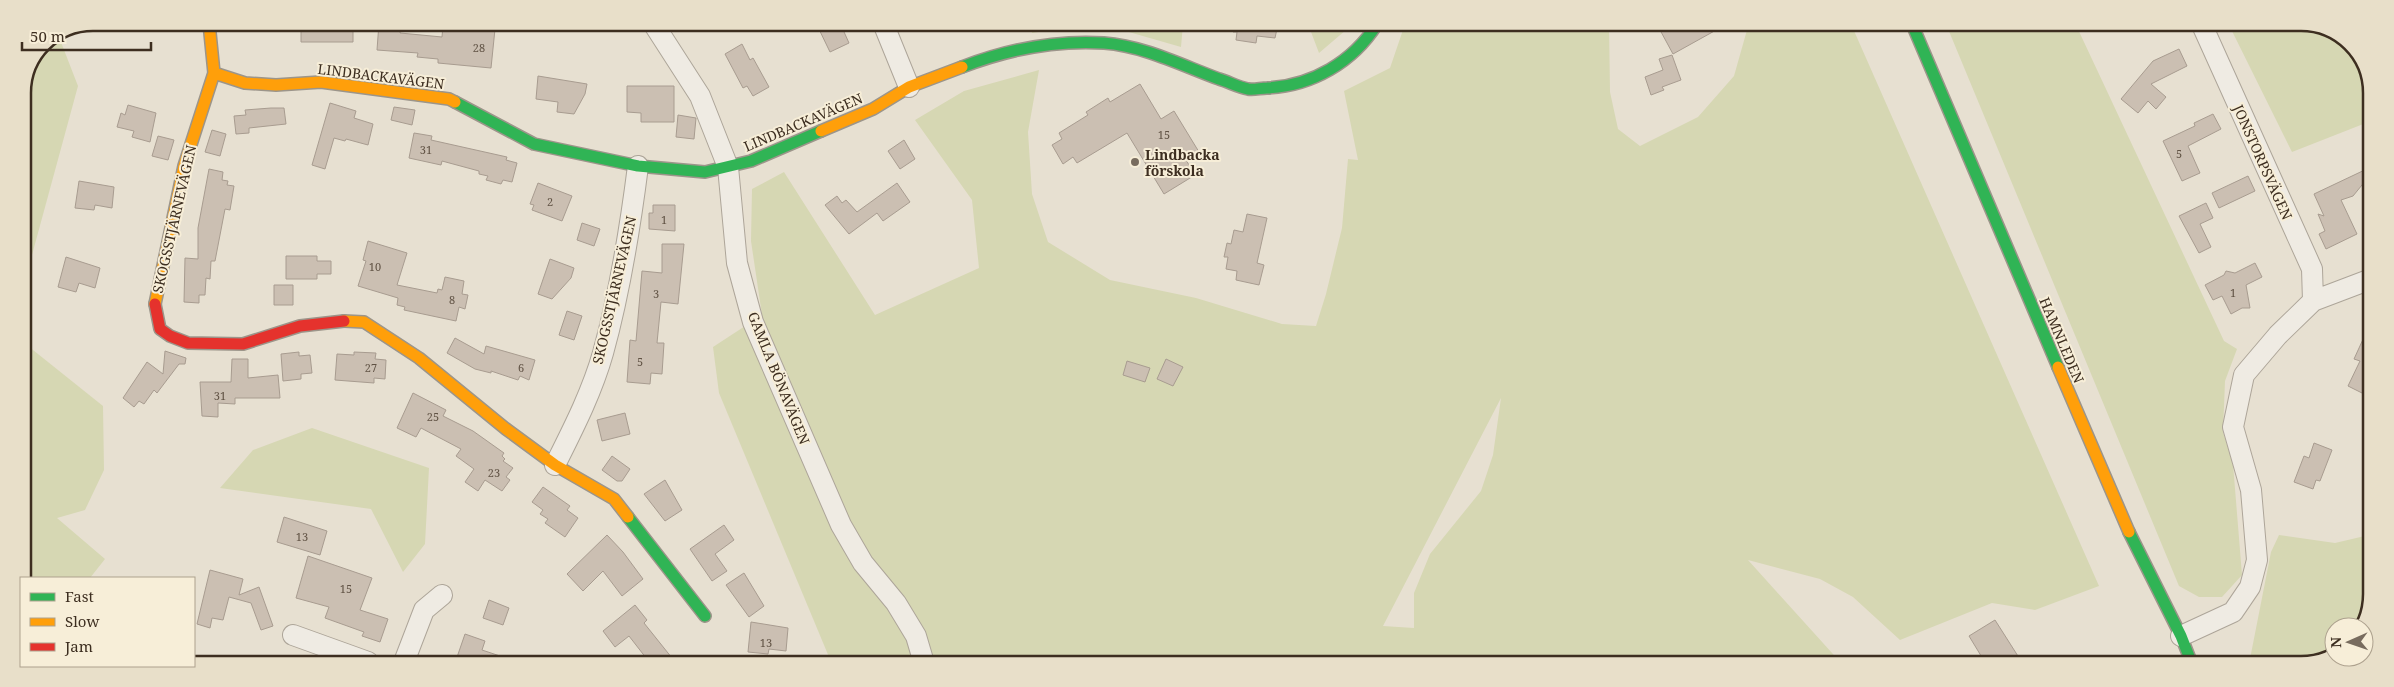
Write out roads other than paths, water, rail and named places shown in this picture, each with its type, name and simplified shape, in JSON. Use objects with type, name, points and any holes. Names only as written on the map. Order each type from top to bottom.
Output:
[{"type":"street","name":"SKOGSSTJÄRNEVÄGEN","points":[[210,31],[214,73],[184,166],[163,259],[155,304],[160,329],[170,336],[188,343],[243,344],[300,326],[342,321],[364,322],[419,358],[506,429],[555,465],[614,499],[705,616]]},
{"type":"street","name":"GAMLA BÖNAVÄGEN","points":[[658,31],[700,96],[728,167],[737,264],[753,322],[841,526],[862,563],[896,603],[916,636],[922,656]]},
{"type":"street","points":[[886,31],[909,87]]},
{"type":"street","name":"LINDBACKAVÄGEN","points":[[214,73],[245,83],[276,86],[321,82],[449,99],[534,144],[638,166],[705,172],[751,162],[873,109],[909,87],[985,58],[1045,45],[1104,43],[1152,52],[1181,66],[1248,89],[1299,85],[1327,72],[1351,55],[1372,31]]},
{"type":"street","name":"HAMNLEDEN","points":[[1915,31],[2118,510],[2181,636],[2189,656]]},
{"type":"street","name":"JONSTORPSVÄGEN","points":[[2205,31],[2312,269],[2313,301]]},
{"type":"street","name":"SKOGSSTJÄRNEVÄGEN","points":[[555,465],[580,415],[603,354],[628,240],[638,166]]},
{"type":"street","points":[[2181,636],[2232,612],[2250,587],[2257,560],[2251,490],[2233,427],[2244,375],[2278,335],[2313,301],[2363,282]]},
{"type":"street","points":[[406,656],[424,610],[442,595]]},
{"type":"street","points":[[293,635],[351,656]]},
{"type":"place","name":"Lindbacka förskola","points":[[1135,162]]}]
